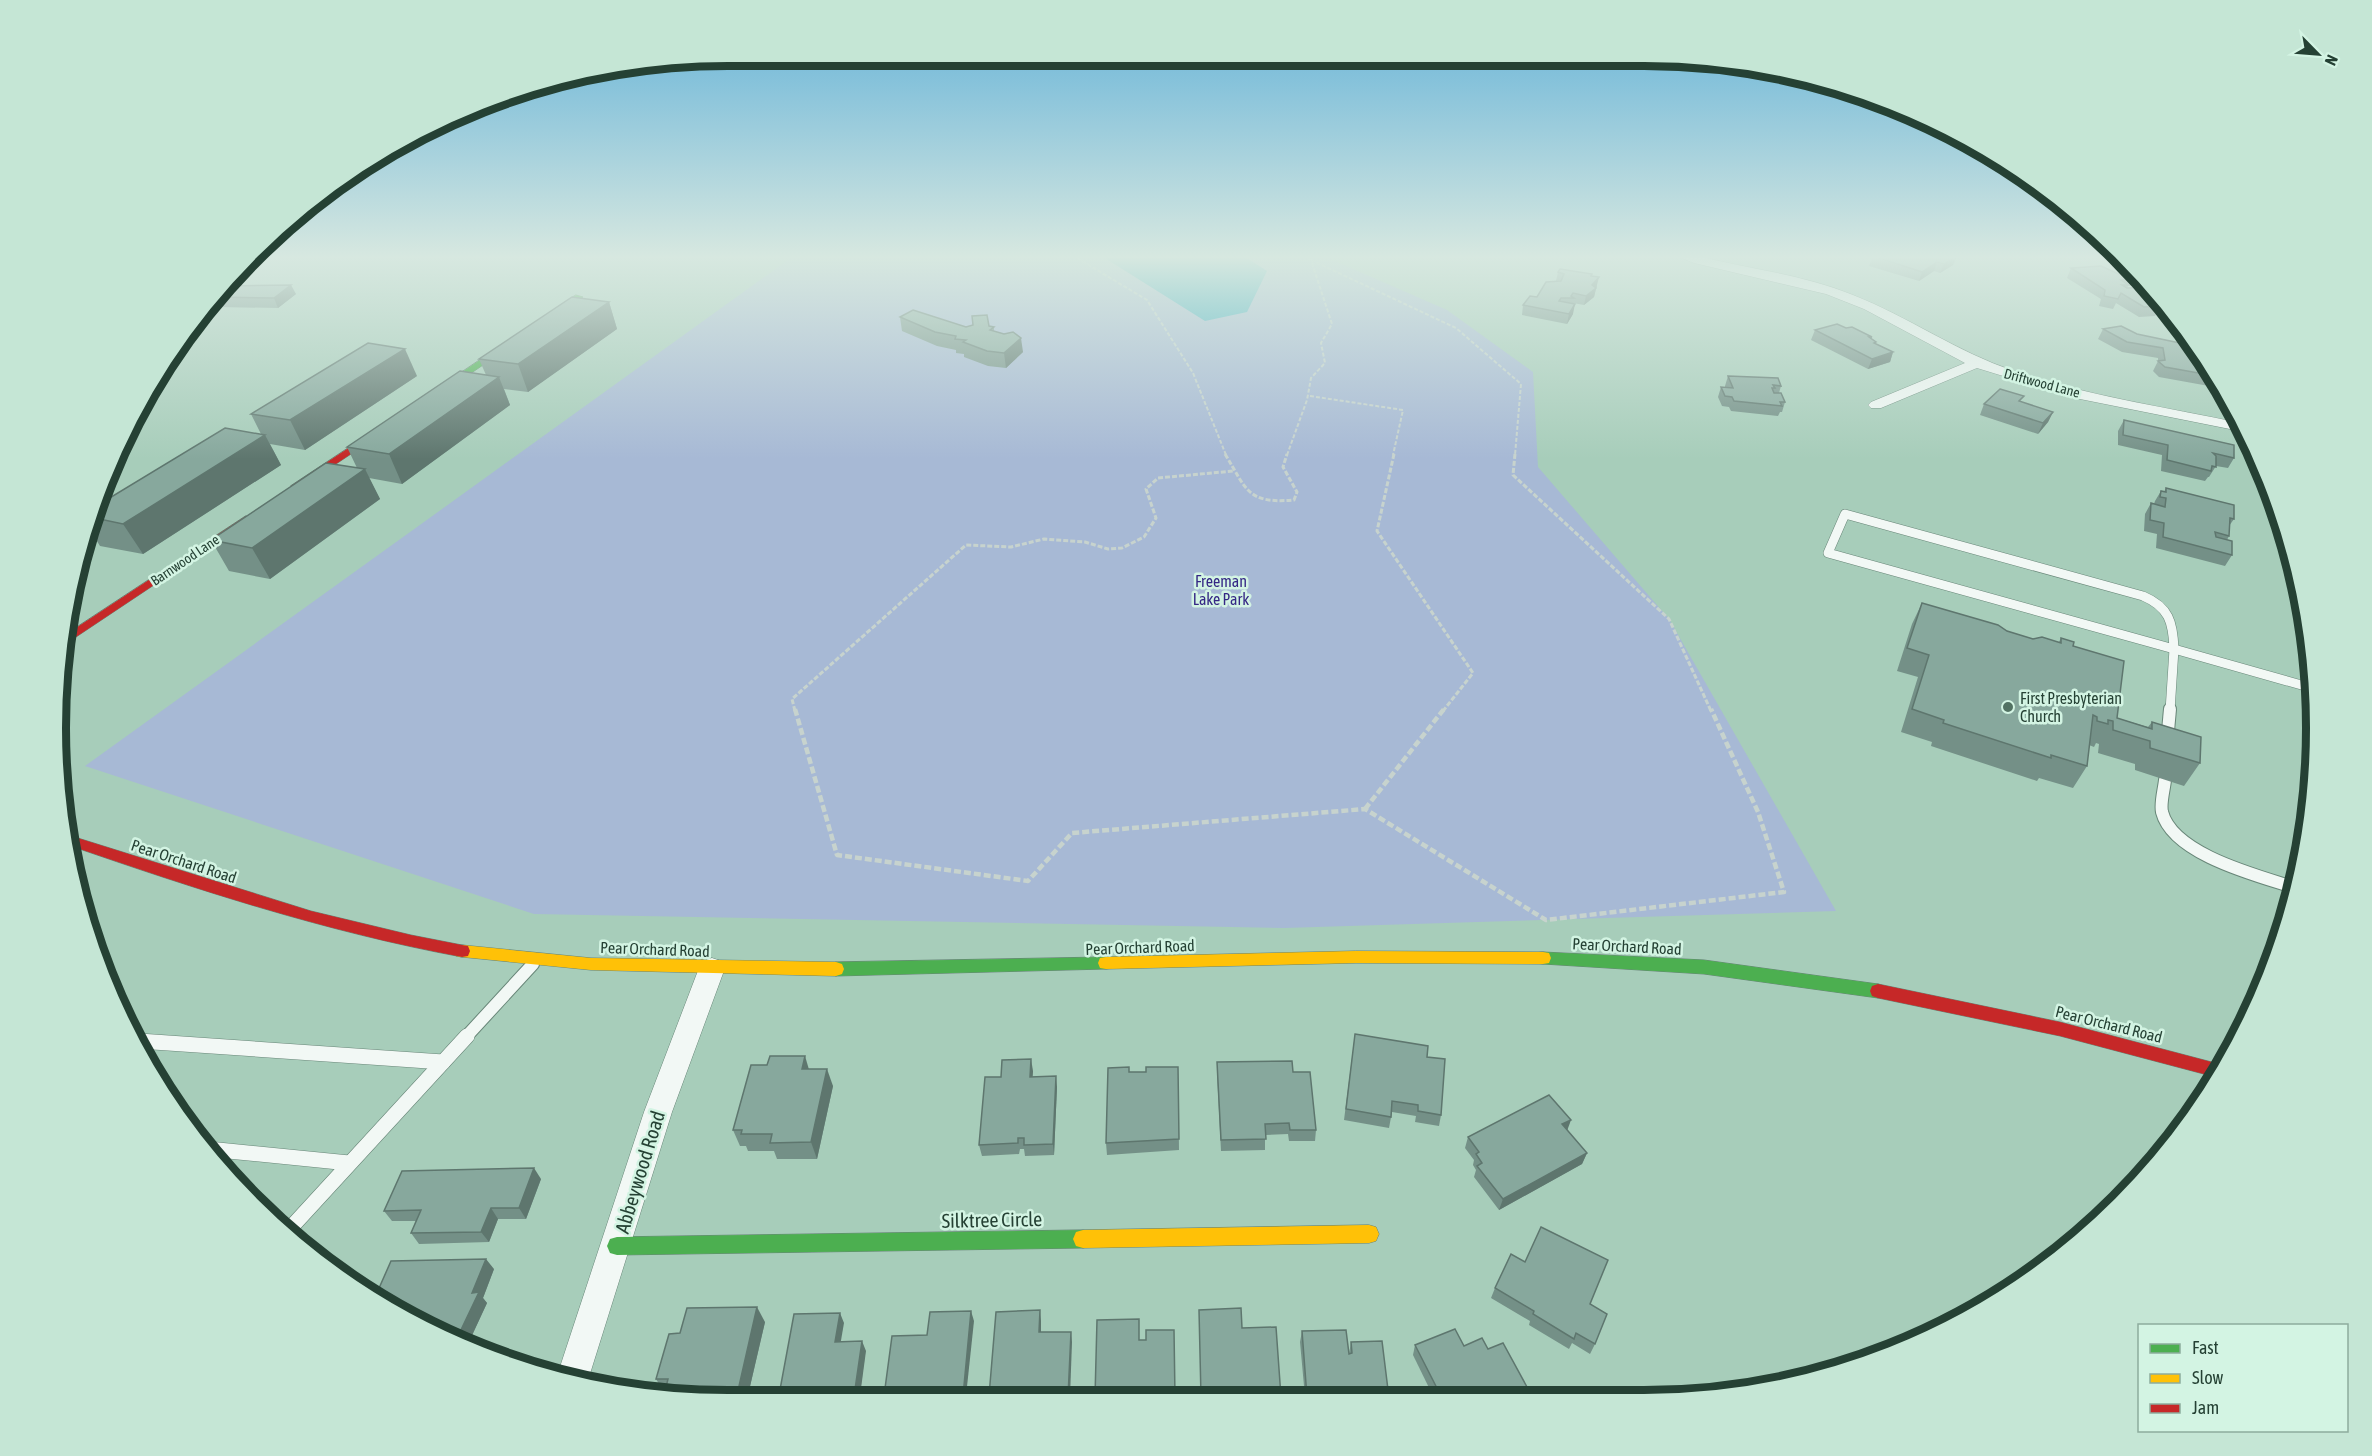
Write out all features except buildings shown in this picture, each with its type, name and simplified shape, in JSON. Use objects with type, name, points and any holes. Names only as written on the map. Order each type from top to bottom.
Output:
[{"type":"street","points":[[420,404],[540,323]]},
{"type":"street","name":"Driftwood Lane","points":[[1899,323],[1976,363],[2057,388],[2233,426]]},
{"type":"street","points":[[1876,405],[1976,363]]},
{"type":"street","points":[[280,496],[400,417]]},
{"type":"street","name":"Barnwood Lane","points":[[73,635],[260,510]]},
{"type":"street","name":"Pear Orchard Road","points":[[77,842],[195,882],[334,924],[478,954],[712,968],[854,970],[1438,956],[1641,962],[1786,976],[1881,990],[2008,1016],[2211,1069]]},
{"type":"street","name":"Abbeywood Road","points":[[575,1371],[617,1246],[658,1112],[712,968]]},
{"type":"street","name":"Silktree Circle","points":[[617,1246],[1369,1234]]},
{"type":"lane","points":[[2167,754],[2173,650],[2169,616],[2160,604],[2143,596],[1845,514],[1828,553],[2173,650],[2305,686]]},
{"type":"lane","points":[[2165,780],[2162,813],[2171,830],[2190,846],[2237,867],[2286,885]]},
{"type":"lane","points":[[292,1226],[537,959]]},
{"type":"lane","points":[[145,1041],[443,1062]]},
{"type":"lane","points":[[219,1150],[349,1163]]},
{"type":"path","points":[[1161,323],[1192,373],[1233,471],[1248,492],[1268,502],[1294,500],[1297,492],[1283,467],[1290,442],[1310,396],[1311,378],[1325,363],[1321,343],[1332,323]]},
{"type":"path","points":[[1233,471],[1158,478],[1146,489],[1156,518],[1144,537],[1122,548],[1108,549],[1085,542],[1044,539],[1011,547],[966,545],[792,699],[837,855],[1029,881],[1072,833],[1365,809],[1546,920],[1784,892],[1758,812],[1670,619],[1513,476],[1521,384],[1456,328],[1445,323]]},
{"type":"path","points":[[1310,396],[1404,410],[1377,531],[1473,673],[1365,809]]},
{"type":"green space","name":"Freeman Lake Park","points":[[701,323],[1465,323],[1533,372],[1538,467],[1669,619],[1836,911],[1284,928],[534,914],[85,766]]},
{"type":"traffic: fast","points":[[433,395],[540,323]]},
{"type":"traffic: fast","points":[[1543,958],[1704,967],[1878,991]]},
{"type":"traffic: fast","points":[[836,969],[1106,963]]},
{"type":"traffic: fast","points":[[617,1246],[1083,1239]]},
{"type":"traffic: slow","points":[[462,951],[591,964],[836,969]]},
{"type":"traffic: slow","points":[[1106,963],[1356,957],[1543,958]]},
{"type":"traffic: slow","points":[[1083,1239],[1369,1234]]},
{"type":"traffic: jam","points":[[296,486],[383,428]]},
{"type":"traffic: jam","points":[[73,635],[246,519]]},
{"type":"traffic: jam","points":[[77,842],[213,888],[311,917],[411,942],[462,951]]},
{"type":"traffic: jam","points":[[1878,991],[2060,1029],[2211,1069]]},
{"type":"place","name":"First Presbyterian Church","points":[[2008,707]]}]
